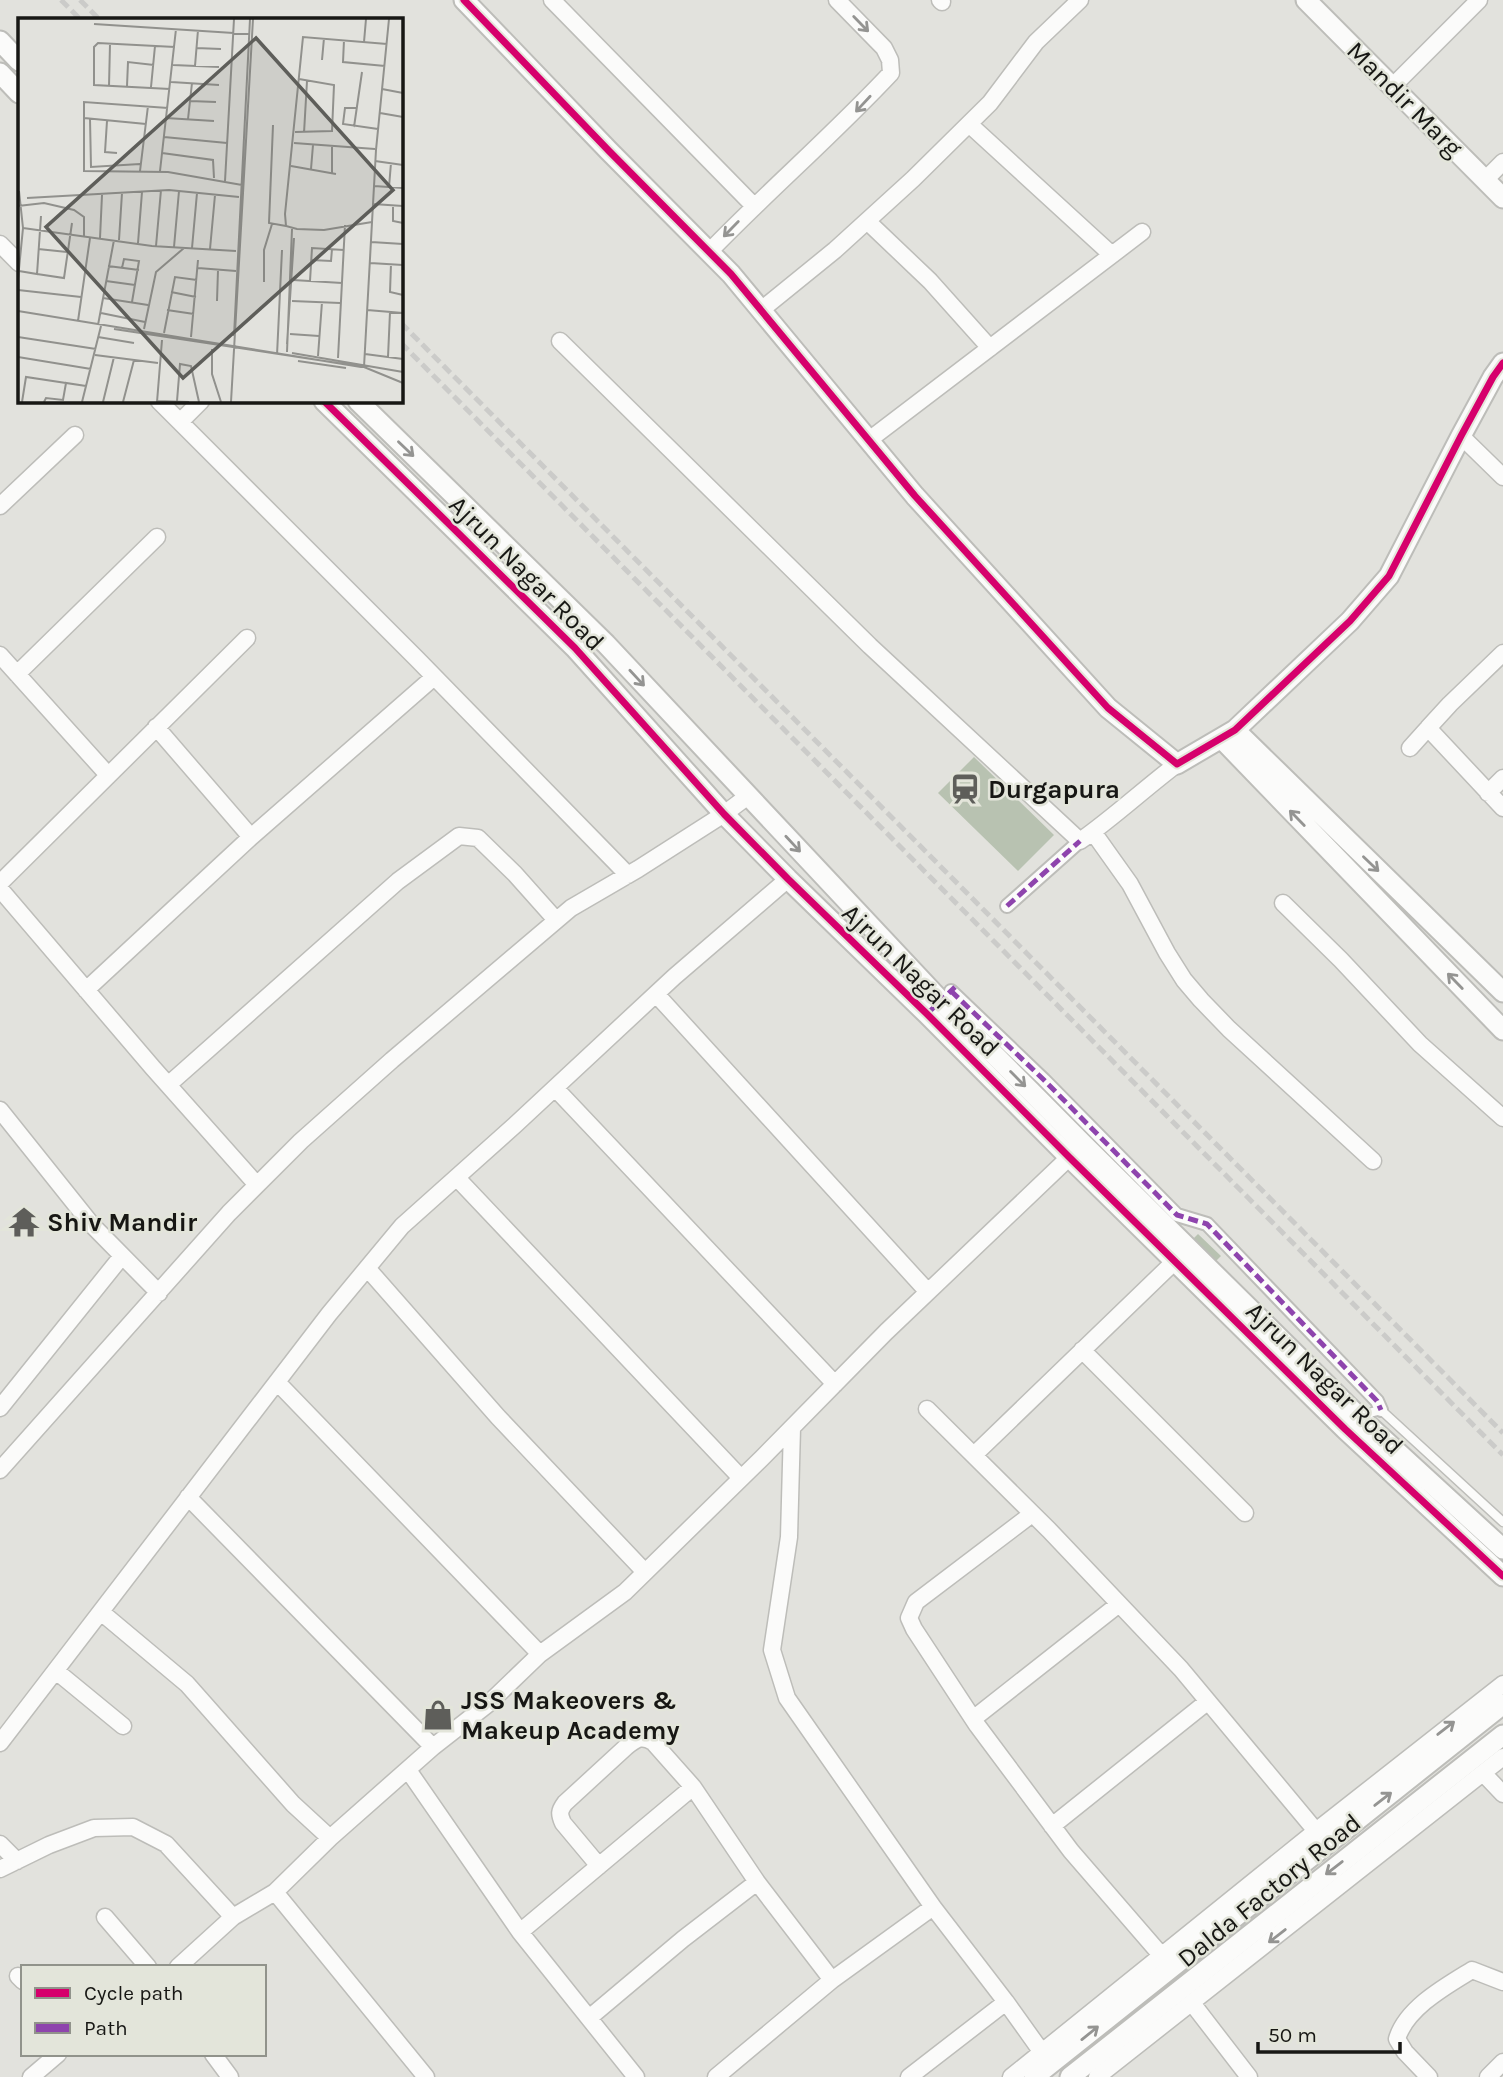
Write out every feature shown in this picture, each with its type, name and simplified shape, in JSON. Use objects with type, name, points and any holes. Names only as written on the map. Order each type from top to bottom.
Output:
[{"type":"street","points":[[464,0],[731,274],[915,496],[1108,708],[1177,764]]},
{"type":"street","points":[[552,0],[754,206]]},
{"type":"street","points":[[709,252],[754,206],[849,118],[891,73],[890,60],[884,48],[837,0]]},
{"type":"street","points":[[761,310],[835,250],[969,124],[990,103],[1037,42],[1080,0]]},
{"type":"street","name":"Mandir Marg","points":[[1306,0],[1503,198]]},
{"type":"street","points":[[1392,87],[1472,2]]},
{"type":"street","points":[[0,41],[18,60]]},
{"type":"street","points":[[0,73],[18,92]]},
{"type":"street","points":[[969,124],[1112,255]]},
{"type":"street","points":[[1485,180],[1503,162]]},
{"type":"street","points":[[867,221],[930,281],[990,348]]},
{"type":"street","points":[[869,440],[1142,232]]},
{"type":"street","points":[[0,244],[18,262]]},
{"type":"street","points":[[560,341],[870,646],[1086,836],[1130,884],[1167,953],[1192,990],[1229,1029],[1373,1161]]},
{"type":"street","points":[[1007,906],[1086,836],[1177,764],[1228,735],[1350,621],[1389,576],[1461,436],[1503,363]]},
{"type":"street","points":[[160,402],[628,875]]},
{"type":"street","points":[[180,422],[200,402]]},
{"type":"street","name":"Ajrun Nagar Road","points":[[325,402],[575,648],[724,814],[788,879],[927,1014],[1503,1549]]},
{"type":"street","name":"Ajrun Nagar Road","points":[[359,402],[606,644],[940,1000],[1175,1261],[1345,1429],[1503,1576]]},
{"type":"street","points":[[0,506],[75,435]]},
{"type":"street","points":[[1461,436],[1503,477]]},
{"type":"street","points":[[17,674],[157,537]]},
{"type":"street","points":[[0,883],[247,638]]},
{"type":"street","points":[[1410,748],[1450,704],[1503,653]]},
{"type":"street","points":[[0,655],[108,775]]},
{"type":"street","points":[[86,990],[251,837],[434,677]]},
{"type":"street","points":[[156,727],[251,837]]},
{"type":"street","points":[[1428,729],[1503,808]]},
{"type":"street","points":[[1228,735],[1503,992]]},
{"type":"street","points":[[1228,735],[1503,1030]]},
{"type":"street","points":[[1488,793],[1503,778]]},
{"type":"street","points":[[0,1470],[229,1213],[301,1141],[571,908],[628,875],[748,796]]},
{"type":"street","points":[[168,1085],[398,881],[459,836],[478,838],[556,920]]},
{"type":"street","points":[[0,1743],[329,1314],[402,1226],[656,994],[788,879]]},
{"type":"street","points":[[0,889],[257,1185]]},
{"type":"street","points":[[1283,903],[1420,1044],[1503,1118]]},
{"type":"street","points":[[927,1014],[954,988],[1177,1215],[1207,1224],[1377,1401],[1381,1410]]},
{"type":"street","points":[[656,994],[928,1292]]},
{"type":"street","points":[[555,1088],[835,1384]]},
{"type":"street","points":[[0,1110],[92,1225],[159,1293]]},
{"type":"street","points":[[180,1965],[233,1917],[275,1892],[330,1838],[433,1747],[488,1704],[540,1654],[625,1592],[928,1292],[1076,1151]]},
{"type":"street","points":[[457,1178],[741,1478]]},
{"type":"street","points":[[0,1408],[122,1256]]},
{"type":"street","points":[[974,1455],[1175,1261]]},
{"type":"street","points":[[368,1268],[498,1417],[645,1572]]},
{"type":"street","points":[[1082,1350],[1245,1513]]},
{"type":"street","points":[[277,1381],[540,1654]]},
{"type":"street","points":[[928,1409],[1181,1669],[1316,1831]]},
{"type":"street","points":[[792,1428],[789,1536],[772,1650],[787,1698],[933,1907],[1041,2051]]},
{"type":"street","points":[[188,1497],[433,1747]]},
{"type":"street","points":[[1032,1514],[916,1602],[909,1618],[972,1718],[1052,1826],[1161,1955]]},
{"type":"street","points":[[972,1718],[1119,1604]]},
{"type":"street","points":[[101,1612],[187,1684],[293,1804],[330,1838]]},
{"type":"street","points":[[56,1671],[123,1726]]},
{"type":"street","points":[[1010,2077],[1503,1684]]},
{"type":"street","points":[[1052,1826],[1208,1702]]},
{"type":"street","name":"Dalda Factory Road","points":[[1036,2076],[1503,1704]]},
{"type":"street","name":"Dalda Factory Road","points":[[1070,2077],[1503,1735]]},
{"type":"street","points":[[599,1866],[563,1823],[559,1813],[565,1803],[626,1747],[642,1737],[653,1742],[693,1787],[757,1882],[832,1980]]},
{"type":"street","points":[[1097,2077],[1503,1757]]},
{"type":"street","points":[[408,1770],[520,1932],[636,2077]]},
{"type":"street","points":[[1483,1773],[1503,1794]]},
{"type":"street","points":[[520,1932],[693,1787]]},
{"type":"street","points":[[0,1869],[49,1845],[94,1828],[133,1826],[166,1844],[233,1917]]},
{"type":"street","points":[[0,1844],[17,1861]]},
{"type":"street","points":[[589,2018],[683,1939],[757,1882]]},
{"type":"street","points":[[275,1892],[426,2077]]},
{"type":"street","points":[[716,2077],[832,1980],[933,1907]]},
{"type":"street","points":[[105,1917],[146,1965]]},
{"type":"street","points":[[1429,2077],[1405,2052],[1397,2039],[1407,2020],[1434,1994],[1472,1969],[1503,1982]]},
{"type":"street","points":[[909,2077],[1006,2002]]},
{"type":"street","points":[[1192,2003],[1250,2077]]},
{"type":"street","points":[[31,2077],[56,2056]]},
{"type":"street","points":[[214,2056],[229,2077]]},
{"type":"street","points":[[1488,2077],[1503,2062]]},
{"type":"lane","points":[[1358,1416],[1381,1410],[1503,1522]]},
{"type":"building","points":[[974,757],[1054,835],[1018,871],[938,793]]},
{"type":"building","points":[[1198,1234],[1221,1256],[1213,1264],[1190,1242]]},
{"type":"railway","points":[[61,0],[79,18]]},
{"type":"railway","points":[[80,0],[98,18]]},
{"type":"railway","points":[[402,324],[1503,1433]]},
{"type":"railway","points":[[402,344],[1503,1455]]},
{"type":"marked path","points":[[1007,906],[1080,841]]},
{"type":"marked path","points":[[927,1014],[955,987]]},
{"type":"marked path","points":[[951,991],[1044,1080],[1177,1215],[1207,1224],[1377,1401],[1381,1410]]},
{"type":"cycle path","points":[[464,0],[731,274],[915,496],[1108,708],[1177,764],[1235,730],[1350,621],[1389,576],[1461,436],[1503,363]]},
{"type":"cycle path","points":[[325,402],[575,648],[724,814],[788,879],[1345,1429],[1503,1576]]},
{"type":"place","name":"Durgapura","points":[[965,789]]},
{"type":"place","name":"Shiv Mandir","points":[[24,1222]]},
{"type":"place","name":"JSS Makeovers & Makeup Academy","points":[[438,1715]]}]
